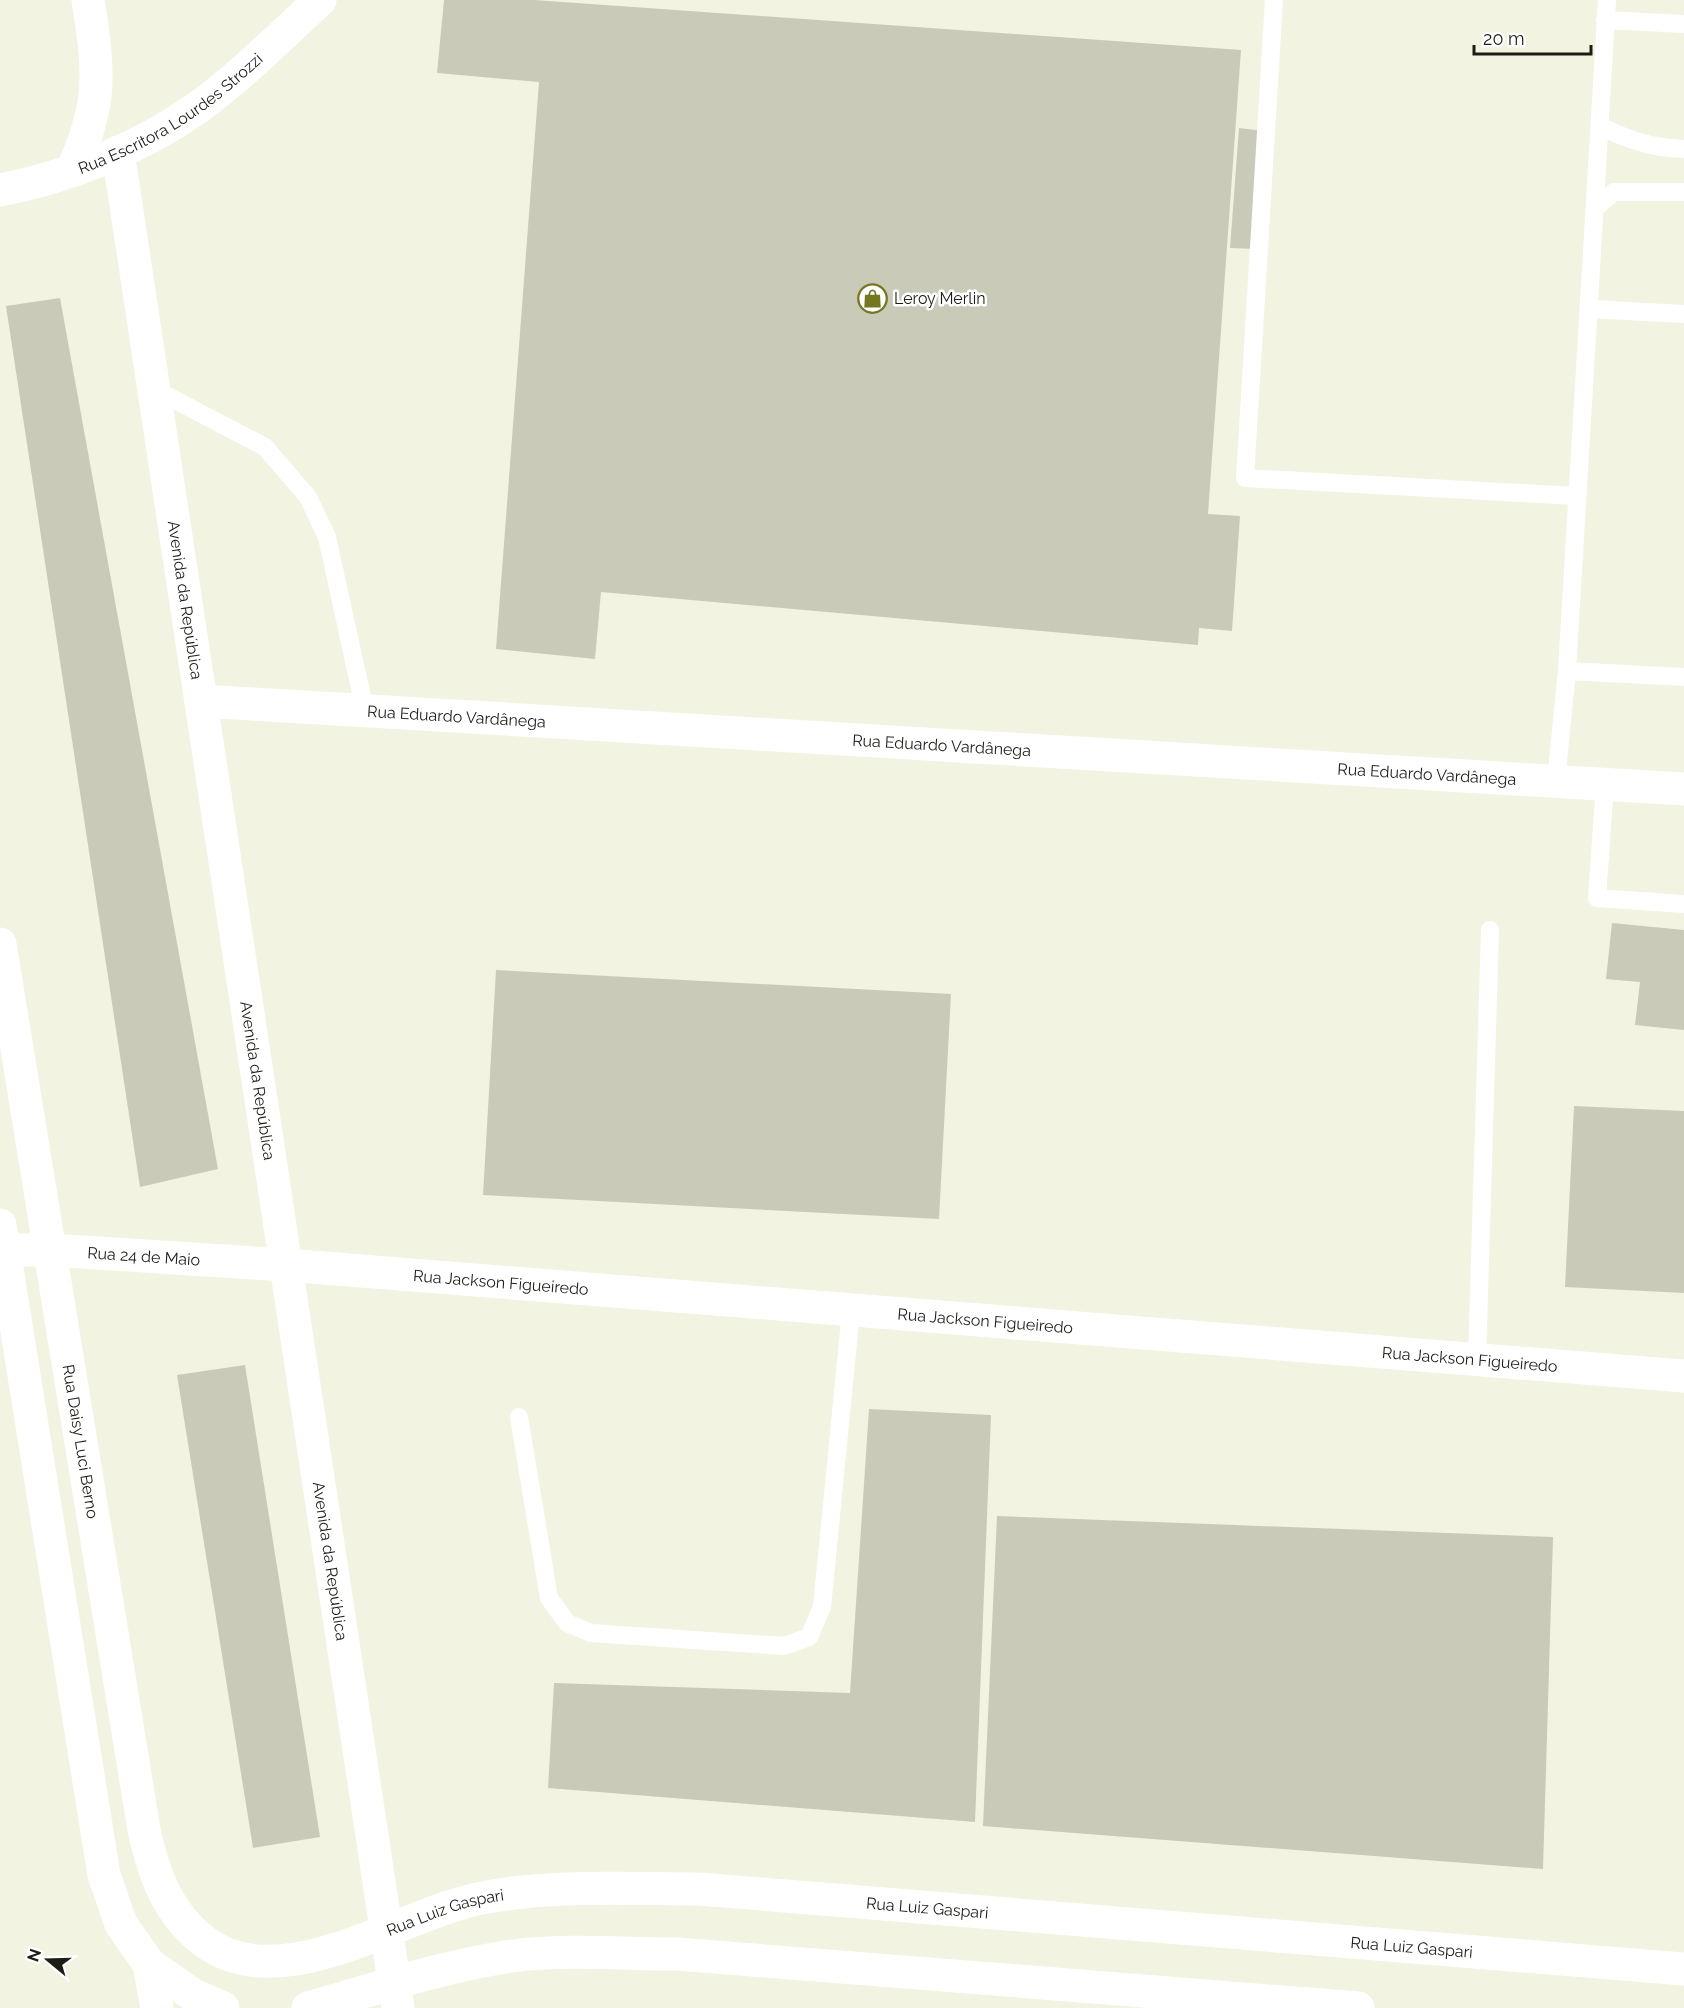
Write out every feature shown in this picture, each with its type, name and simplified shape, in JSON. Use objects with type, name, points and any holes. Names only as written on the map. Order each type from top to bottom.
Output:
[{"type":"street","points":[[72,170],[93,118],[97,88],[98,60],[88,0]]},
{"type":"street","name":"Rua Escritora Lourdes Strozzi","points":[[0,190],[29,185],[118,152],[199,107],[241,73],[320,0]]},
{"type":"street","name":"Avenida da República","points":[[118,152],[396,1996]]},
{"type":"street","name":"Rua Eduardo Vardânega","points":[[201,701],[1684,789]]},
{"type":"street","name":"Rua Daisy Luci Berno","points":[[0,944],[144,1830],[151,1863],[162,1891],[177,1916],[189,1930]]},
{"type":"street","points":[[1,1241],[104,1875],[121,1924],[149,1964],[193,1995],[224,2008]]},
{"type":"street","name":"Rua 24 de Maio","points":[[1,1241],[50,1250],[286,1265]]},
{"type":"street","name":"Rua Jackson Figueiredo","points":[[286,1265],[1684,1376]]},
{"type":"street","name":"Rua Luiz Gaspari","points":[[189,1930],[212,1947],[236,1959],[261,1963],[285,1963],[311,1957],[452,1906],[506,1894],[549,1890],[699,1889],[1684,1969]]},
{"type":"street","points":[[309,2008],[396,1996],[468,1963],[515,1956],[677,1954],[1358,2008]]},
{"type":"street","points":[[149,1964],[157,2008]]},
{"type":"lane","points":[[1274,0],[1245,478],[1577,496]]},
{"type":"lane","points":[[1556,781],[1567,671],[1607,0]]},
{"type":"lane","points":[[1605,20],[1684,24]]},
{"type":"lane","points":[[1600,126],[1625,139],[1655,148],[1684,149]]},
{"type":"lane","points":[[1595,208],[1614,192],[1684,192]]},
{"type":"lane","points":[[1589,309],[1684,314]]},
{"type":"lane","points":[[154,389],[265,447],[308,496],[327,537],[365,711]]},
{"type":"lane","points":[[1567,671],[1684,677]]},
{"type":"lane","points":[[1605,784],[1597,898],[1684,904]]},
{"type":"lane","points":[[1477,1360],[1490,930]]},
{"type":"lane","points":[[519,1417],[549,1598],[567,1623],[591,1633],[784,1646],[808,1637],[822,1607],[851,1311]]},
{"type":"building","name":"Leroy Merlin","points":[[444,0],[534,0],[1241,50],[1208,514],[1240,516],[1232,631],[1199,628],[1198,645],[601,592],[595,659],[496,649],[539,82],[437,73]]},
{"type":"building","points":[[1239,128],[1263,131],[1256,249],[1230,248]]},
{"type":"building","points":[[60,298],[218,1169],[140,1187],[6,306]]},
{"type":"building","points":[[1612,923],[1684,930],[1684,1030],[1635,1025],[1640,982],[1606,979]]},
{"type":"building","points":[[496,970],[951,994],[939,1219],[483,1195]]},
{"type":"building","points":[[1574,1106],[1684,1111],[1684,1293],[1565,1287]]},
{"type":"building","points":[[245,1365],[320,1837],[253,1848],[177,1375]]},
{"type":"building","points":[[869,1409],[991,1415],[975,1822],[548,1788],[554,1683],[850,1693]]},
{"type":"building","points":[[997,1516],[1553,1537],[1543,1869],[983,1826]]},
{"type":"place","name":"Leroy Merlin","points":[[873,298]]}]
